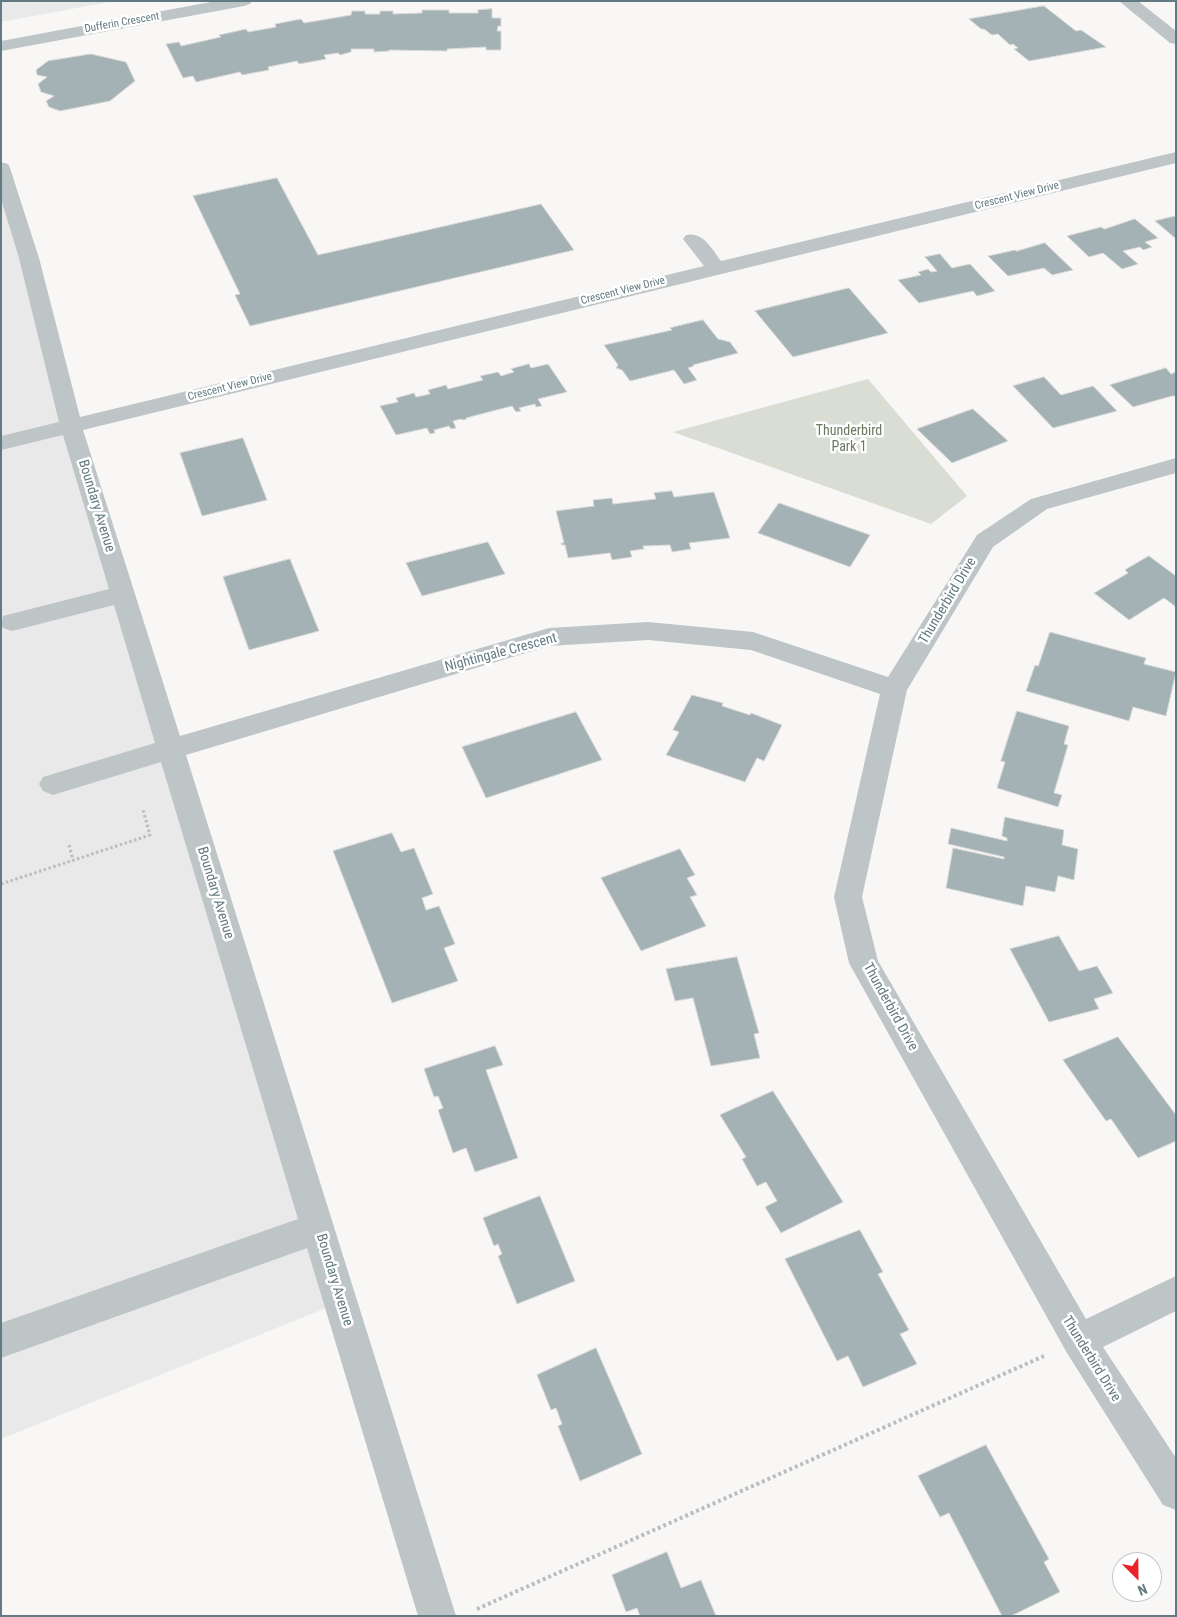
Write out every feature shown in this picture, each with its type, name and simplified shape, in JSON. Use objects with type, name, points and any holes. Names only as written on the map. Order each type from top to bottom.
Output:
[{"type":"street","name":"Dufferin Crescent","points":[[1,46],[244,1]]},
{"type":"street","points":[[1127,1],[1175,37]]},
{"type":"street","name":"Crescent View Drive","points":[[1,442],[1176,158]]},
{"type":"street","name":"Boundary Avenue","points":[[1,168],[29,258],[71,426],[437,1616]]},
{"type":"street","points":[[693,239],[717,269]]},
{"type":"street","name":"Thunderbird Drive","points":[[1176,465],[1039,504],[985,541],[894,689],[848,897],[864,963],[1079,1341],[1176,1492]]},
{"type":"street","points":[[12,622],[123,594]]},
{"type":"street","name":"Nightingale Crescent","points":[[54,784],[549,637],[648,631],[753,641],[894,689]]},
{"type":"street","points":[[1,1341],[318,1228]]},
{"type":"street","points":[[1079,1341],[1176,1293]]},
{"type":"path","points":[[1,884],[150,835],[143,810]]},
{"type":"path","points":[[69,845],[72,860]]},
{"type":"path","points":[[471,1612],[1079,1341]]},
{"type":"shaded area","points":[[1,1],[114,1],[1,22]]},
{"type":"shaded area","points":[[1,168],[341,1302],[1,1439]]},
{"type":"green space","name":"Thunderbird Park 1","points":[[868,379],[967,496],[931,524],[673,432]]},
{"type":"building","points":[[1044,6],[1076,31],[1081,30],[1106,47],[1029,61],[1014,49],[1018,48],[1013,44],[1010,45],[998,34],[992,35],[981,29],[969,19]]},
{"type":"building","points":[[492,9],[492,18],[501,18],[501,26],[498,26],[497,31],[501,31],[501,50],[486,50],[486,47],[447,49],[447,51],[389,50],[374,52],[374,49],[351,49],[351,52],[340,55],[338,53],[324,55],[326,59],[299,64],[297,61],[268,67],[269,70],[242,75],[240,72],[196,82],[193,76],[183,78],[166,44],[179,42],[181,46],[246,29],[248,32],[276,27],[275,24],[301,19],[304,23],[351,15],[352,11],[365,11],[365,14],[380,14],[380,11],[393,11],[393,14],[422,13],[422,10],[449,10],[449,13],[478,13],[478,10]]},
{"type":"building","points":[[91,54],[126,62],[135,81],[110,101],[60,111],[49,107],[46,101],[54,96],[41,92],[38,84],[47,77],[37,75],[36,70],[48,61]]},
{"type":"building","points":[[277,178],[318,255],[541,204],[574,250],[250,326],[235,295],[240,294],[193,196]]},
{"type":"building","points":[[1176,216],[1176,238],[1175,238],[1155,221]]},
{"type":"building","points":[[1135,219],[1158,238],[1145,242],[1152,247],[1143,250],[1140,247],[1123,251],[1138,264],[1122,269],[1103,253],[1089,257],[1067,236],[1101,227],[1104,229]]},
{"type":"building","points":[[1045,243],[1073,270],[1052,275],[1044,268],[1008,276],[988,256],[1016,251]]},
{"type":"building","points":[[940,254],[952,268],[970,264],[995,291],[977,296],[973,291],[919,303],[898,280],[921,275],[918,272],[928,269],[931,272],[937,271],[925,257]]},
{"type":"building","points":[[849,288],[888,333],[793,357],[755,311]]},
{"type":"building","points":[[703,320],[718,339],[730,342],[738,353],[693,365],[688,368],[697,380],[684,384],[674,370],[630,381],[622,370],[616,368],[618,365],[604,345],[672,330],[670,328]]},
{"type":"building","points":[[529,364],[531,368],[548,364],[567,392],[538,399],[542,406],[536,407],[535,404],[519,408],[521,411],[516,412],[512,406],[467,419],[453,421],[456,428],[451,429],[449,426],[434,430],[435,433],[430,434],[427,428],[396,435],[380,406],[398,402],[396,398],[414,393],[416,397],[430,394],[428,390],[446,385],[448,389],[483,380],[480,376],[498,372],[501,376],[514,372],[511,369]]},
{"type":"building","points":[[1166,368],[1171,374],[1176,372],[1176,396],[1133,407],[1110,385]]},
{"type":"building","points":[[1044,377],[1061,395],[1093,386],[1117,411],[1053,428],[1013,386]]},
{"type":"building","points":[[973,409],[1008,441],[952,463],[917,429]]},
{"type":"building","points":[[243,438],[267,500],[202,516],[180,453]]},
{"type":"building","points":[[672,491],[674,497],[714,492],[730,538],[689,543],[691,549],[672,552],[670,545],[643,546],[644,549],[630,551],[632,557],[612,560],[610,553],[568,558],[565,545],[561,543],[564,543],[556,511],[594,506],[593,500],[612,498],[613,504],[656,499],[654,493]]},
{"type":"building","points":[[779,503],[870,535],[850,567],[758,533]]},
{"type":"building","points":[[488,542],[505,574],[422,596],[406,563]]},
{"type":"building","points":[[1149,556],[1176,576],[1176,607],[1164,598],[1129,620],[1094,593],[1128,573],[1125,570]]},
{"type":"building","points":[[290,559],[319,631],[249,650],[223,577]]},
{"type":"building","points":[[1050,632],[1146,658],[1144,664],[1176,672],[1166,716],[1133,707],[1129,721],[1026,691],[1035,665],[1038,666]]},
{"type":"building","points":[[692,695],[723,703],[722,706],[750,715],[751,713],[782,725],[764,761],[757,758],[745,782],[666,755],[679,732],[673,730]]},
{"type":"building","points":[[1017,711],[1069,726],[1064,744],[1068,745],[1054,793],[1062,795],[1058,807],[997,788],[1005,762],[1001,761]]},
{"type":"building","points":[[576,712],[602,760],[486,798],[462,747]]},
{"type":"building","points":[[1005,817],[1064,830],[1062,845],[1078,849],[1074,880],[1058,876],[1055,892],[1026,886],[1023,906],[946,888],[953,848],[1004,859],[1004,857],[948,844],[951,828],[1007,841],[1007,838],[1002,836]]},
{"type":"building","points":[[392,833],[401,852],[414,848],[433,894],[422,898],[426,910],[439,906],[455,944],[444,948],[458,981],[392,1003],[333,851]]},
{"type":"building","points":[[680,849],[695,875],[687,878],[697,895],[690,897],[706,926],[641,951],[601,878]]},
{"type":"building","points":[[1059,936],[1079,971],[1097,966],[1113,993],[1094,999],[1099,1009],[1049,1022],[1010,949]]},
{"type":"building","points":[[737,957],[759,1033],[754,1034],[760,1058],[711,1066],[693,998],[675,1001],[666,969]]},
{"type":"building","points":[[1118,1037],[1176,1115],[1176,1141],[1138,1158],[1111,1119],[1106,1121],[1063,1060]]},
{"type":"building","points":[[495,1046],[503,1065],[486,1070],[518,1158],[475,1172],[466,1148],[453,1153],[438,1110],[443,1108],[438,1096],[434,1097],[424,1069]]},
{"type":"building","points":[[773,1091],[843,1202],[781,1233],[765,1207],[777,1201],[766,1182],[757,1186],[742,1159],[746,1157],[720,1115]]},
{"type":"building","points":[[540,1196],[575,1281],[517,1304],[498,1256],[502,1254],[498,1244],[494,1246],[483,1218]]},
{"type":"building","points":[[860,1230],[883,1272],[878,1274],[909,1330],[900,1334],[917,1364],[863,1387],[848,1356],[837,1361],[785,1259]]},
{"type":"building","points":[[596,1348],[642,1454],[580,1481],[558,1426],[562,1424],[556,1408],[551,1410],[537,1375]]},
{"type":"building","points":[[986,1445],[1049,1559],[1044,1562],[1060,1592],[1011,1616],[1002,1616],[949,1513],[940,1517],[918,1476]]},
{"type":"building","points":[[667,1552],[681,1588],[701,1580],[716,1616],[640,1616],[637,1608],[626,1612],[612,1575]]}]
